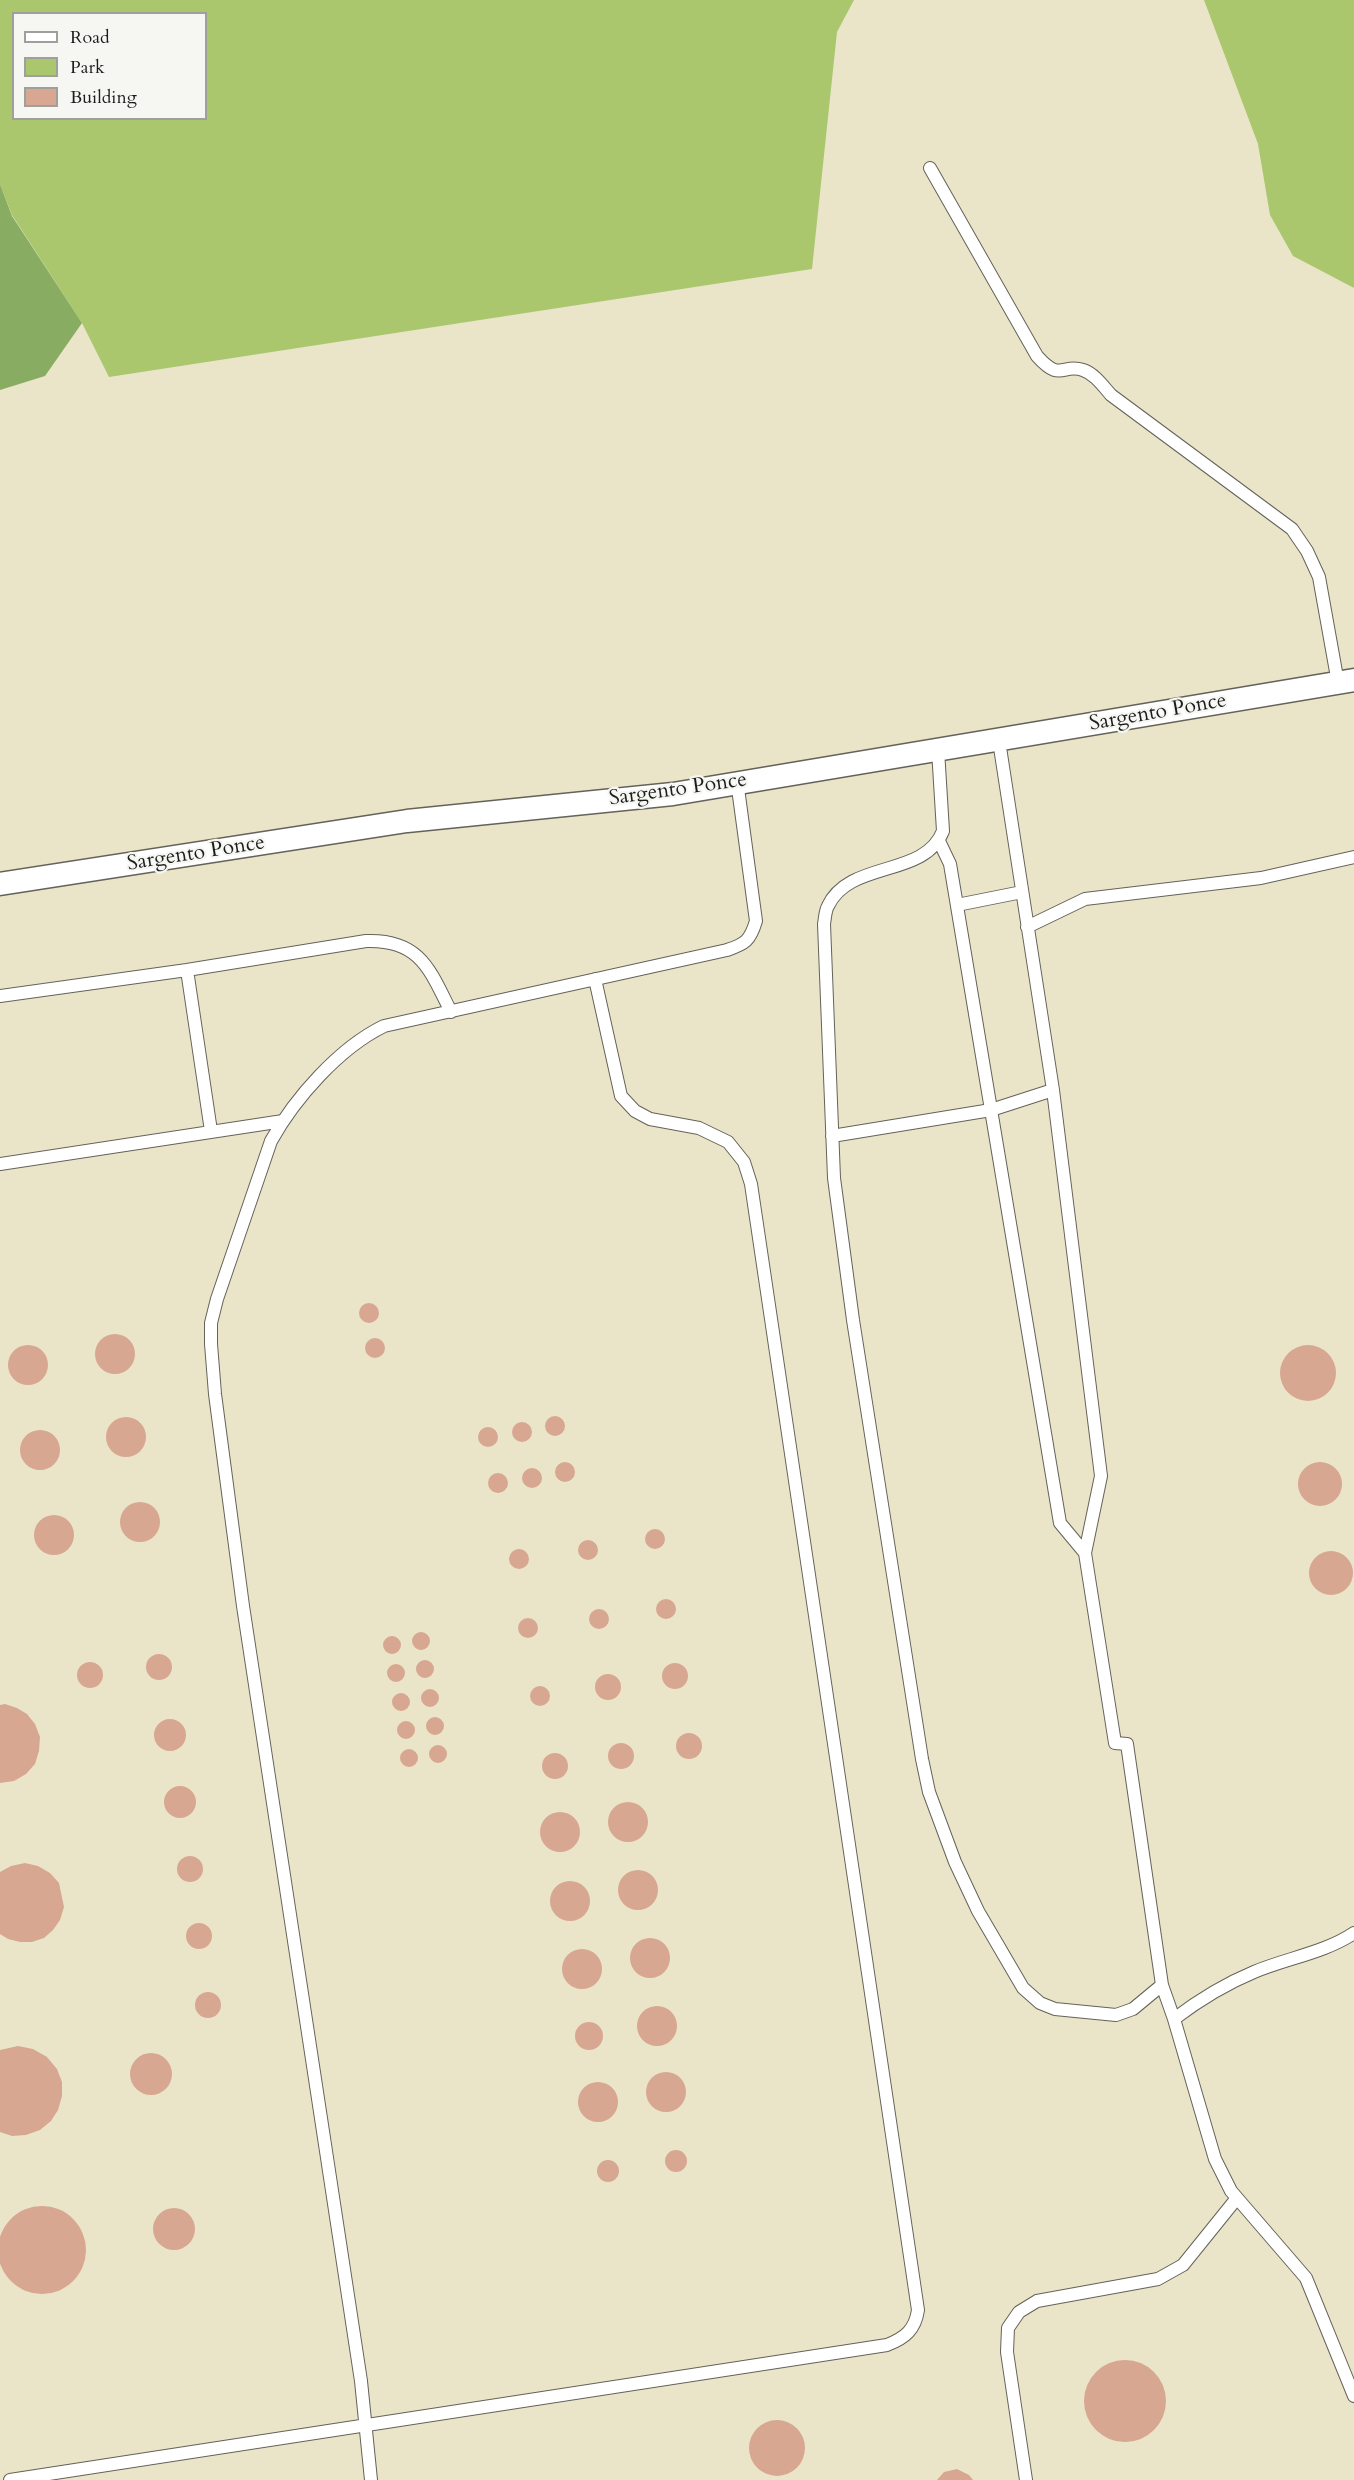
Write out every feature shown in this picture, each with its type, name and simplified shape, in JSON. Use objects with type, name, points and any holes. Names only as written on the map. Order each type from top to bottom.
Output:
[{"type":"street","name":"Sargento Ponce","points":[[0,884],[407,821],[673,794],[737,781],[999,741],[1346,681]]},
{"type":"lane","points":[[930,168],[1036,357],[1047,368],[1059,372],[1082,369],[1093,375],[1111,395],[1292,529],[1307,550],[1319,577],[1346,681]]},
{"type":"lane","points":[[999,741],[1053,1090],[1101,1476],[1084,1553],[1114,1743],[1127,1744],[1162,1985],[1215,2159],[1237,2198],[1306,2278],[1354,2396]]},
{"type":"lane","points":[[938,750],[943,831],[939,841],[929,852],[851,882],[828,907],[824,924],[834,1178],[853,1320],[922,1759],[929,1792],[955,1862],[978,1911],[1023,1988],[1040,2002],[1055,2009],[1116,2015],[1133,2009],[1162,1985]]},
{"type":"lane","points":[[371,2480],[361,2381],[243,1606],[215,1394],[211,1323],[217,1299],[272,1141],[283,1121],[342,1054],[365,1035],[384,1026],[743,945],[752,934],[756,921],[737,781]]},
{"type":"lane","points":[[939,841],[950,864],[1060,1523],[1084,1553]]},
{"type":"lane","points":[[1027,927],[1085,899],[1261,878],[1354,857]]},
{"type":"lane","points":[[957,905],[1022,892]]},
{"type":"lane","points":[[0,996],[385,940],[401,945],[428,966],[451,1012]]},
{"type":"lane","points":[[187,970],[211,1131]]},
{"type":"lane","points":[[10,2480],[887,2345],[904,2338],[916,2321],[916,2298],[751,1184],[744,1162],[728,1142],[699,1128],[650,1119],[635,1111],[621,1096],[595,979]]},
{"type":"lane","points":[[832,1136],[991,1110],[1053,1090]]},
{"type":"lane","points":[[0,1164],[283,1121]]},
{"type":"lane","points":[[1174,2019],[1203,1998],[1254,1972],[1336,1944],[1354,1933]]},
{"type":"lane","points":[[1026,2480],[1007,2352],[1008,2328],[1019,2312],[1037,2301],[1158,2279],[1183,2265],[1237,2198]]},
{"type":"green space","points":[[0,0],[854,0],[837,32],[812,269],[109,377],[82,323],[12,215],[0,184]]},
{"type":"green space","points":[[1204,0],[1354,0],[1354,288],[1293,256],[1270,215],[1258,144]]},
{"type":"green space","points":[[0,184],[12,216],[82,323],[45,376],[0,390]]},
{"type":"building","points":[[365,1303],[373,1303],[379,1309],[379,1317],[373,1323],[365,1323],[359,1317],[359,1309]]},
{"type":"building","points":[[115,1334],[123,1335],[129,1340],[134,1346],[134,1362],[129,1368],[123,1373],[115,1374],[107,1373],[101,1368],[96,1362],[95,1354],[96,1346],[101,1340],[107,1335]]},
{"type":"building","points":[[371,1338],[379,1338],[385,1344],[385,1352],[379,1358],[371,1358],[365,1352],[365,1344]]},
{"type":"building","points":[[28,1345],[36,1346],[42,1351],[47,1357],[47,1373],[42,1379],[36,1384],[28,1385],[20,1384],[14,1379],[9,1373],[8,1365],[9,1357],[14,1351],[20,1346]]},
{"type":"building","points":[[1308,1345],[1323,1350],[1331,1358],[1336,1373],[1331,1388],[1323,1396],[1308,1401],[1293,1396],[1285,1388],[1280,1373],[1285,1358],[1293,1350]]},
{"type":"building","points":[[551,1416],[559,1416],[565,1422],[565,1430],[559,1436],[551,1436],[545,1430],[545,1422]]},
{"type":"building","points":[[126,1417],[134,1418],[140,1423],[145,1429],[145,1445],[140,1451],[134,1456],[126,1457],[118,1456],[112,1451],[107,1445],[106,1437],[107,1429],[112,1423],[118,1418]]},
{"type":"building","points":[[518,1422],[526,1422],[532,1428],[532,1436],[526,1442],[518,1442],[512,1436],[512,1428]]},
{"type":"building","points":[[484,1427],[492,1427],[498,1433],[498,1441],[492,1447],[484,1447],[478,1441],[478,1433]]},
{"type":"building","points":[[40,1430],[48,1431],[54,1436],[59,1442],[59,1458],[54,1464],[48,1469],[40,1470],[32,1469],[26,1464],[21,1458],[20,1450],[21,1442],[26,1436],[32,1431]]},
{"type":"building","points":[[561,1462],[569,1462],[575,1468],[575,1476],[569,1482],[561,1482],[555,1476],[555,1468]]},
{"type":"building","points":[[1320,1462],[1336,1468],[1342,1484],[1336,1500],[1320,1506],[1304,1500],[1298,1484],[1304,1468]]},
{"type":"building","points":[[528,1468],[536,1468],[542,1474],[542,1482],[536,1488],[528,1488],[522,1482],[522,1474]]},
{"type":"building","points":[[494,1473],[502,1473],[508,1479],[508,1487],[502,1493],[494,1493],[488,1487],[488,1479]]},
{"type":"building","points":[[140,1502],[148,1503],[154,1508],[159,1514],[159,1530],[154,1536],[148,1541],[140,1542],[132,1541],[126,1536],[121,1530],[120,1522],[121,1514],[126,1508],[132,1503]]},
{"type":"building","points":[[54,1515],[62,1516],[68,1521],[73,1527],[73,1543],[68,1549],[62,1554],[54,1555],[46,1554],[40,1549],[35,1543],[34,1535],[35,1527],[40,1521],[46,1516]]},
{"type":"building","points":[[651,1529],[659,1529],[665,1535],[665,1543],[659,1549],[651,1549],[645,1543],[645,1535]]},
{"type":"building","points":[[584,1540],[592,1540],[598,1546],[598,1554],[592,1560],[584,1560],[578,1554],[578,1546]]},
{"type":"building","points":[[515,1549],[523,1549],[529,1555],[529,1563],[523,1569],[515,1569],[509,1563],[509,1555]]},
{"type":"building","points":[[1331,1551],[1347,1557],[1353,1573],[1347,1589],[1331,1595],[1315,1589],[1309,1573],[1315,1557]]},
{"type":"building","points":[[662,1599],[670,1599],[676,1605],[676,1613],[670,1619],[662,1619],[656,1613],[656,1605]]},
{"type":"building","points":[[595,1609],[603,1609],[609,1615],[609,1623],[603,1629],[595,1629],[589,1623],[589,1615]]},
{"type":"building","points":[[524,1618],[532,1618],[538,1624],[538,1632],[532,1638],[524,1638],[518,1632],[518,1624]]},
{"type":"building","points":[[421,1632],[429,1637],[430,1641],[425,1649],[421,1650],[413,1645],[412,1641],[417,1633]]},
{"type":"building","points":[[388,1636],[396,1636],[401,1641],[399,1652],[388,1654],[383,1649],[383,1641]]},
{"type":"building","points":[[159,1654],[168,1658],[172,1667],[168,1676],[159,1680],[150,1676],[146,1667],[150,1658]]},
{"type":"building","points":[[425,1660],[433,1665],[434,1669],[429,1677],[425,1678],[417,1673],[416,1669],[421,1661]]},
{"type":"building","points":[[90,1662],[99,1666],[103,1675],[99,1684],[90,1688],[81,1684],[77,1675],[81,1666]]},
{"type":"building","points":[[675,1663],[684,1667],[688,1676],[684,1685],[675,1689],[666,1685],[662,1676],[666,1667]]},
{"type":"building","points":[[396,1664],[404,1669],[405,1673],[400,1681],[396,1682],[388,1677],[387,1673],[392,1665]]},
{"type":"building","points":[[608,1674],[617,1678],[621,1687],[617,1696],[608,1700],[599,1696],[595,1687],[599,1678]]},
{"type":"building","points":[[536,1686],[544,1686],[550,1692],[550,1700],[544,1706],[536,1706],[530,1700],[530,1692]]},
{"type":"building","points":[[426,1689],[434,1689],[439,1694],[437,1705],[426,1707],[421,1702],[421,1694]]},
{"type":"building","points":[[401,1693],[409,1698],[410,1702],[405,1710],[401,1711],[393,1706],[392,1702],[397,1694]]},
{"type":"building","points":[[5,1704],[27,1714],[35,1724],[40,1737],[35,1764],[26,1774],[14,1781],[0,1783],[0,1705]]},
{"type":"building","points":[[435,1717],[443,1722],[444,1726],[439,1734],[435,1735],[427,1730],[426,1726],[431,1718]]},
{"type":"building","points":[[170,1719],[182,1723],[186,1735],[182,1747],[170,1751],[158,1747],[154,1735],[158,1723]]},
{"type":"building","points":[[406,1721],[414,1726],[415,1730],[410,1738],[406,1739],[398,1734],[397,1730],[402,1722]]},
{"type":"building","points":[[689,1733],[698,1737],[702,1746],[698,1755],[689,1759],[680,1755],[676,1746],[680,1737]]},
{"type":"building","points":[[621,1743],[630,1747],[634,1756],[630,1765],[621,1769],[612,1765],[608,1756],[612,1747]]},
{"type":"building","points":[[434,1745],[442,1745],[447,1750],[445,1761],[434,1763],[429,1758],[429,1750]]},
{"type":"building","points":[[405,1749],[413,1749],[418,1754],[416,1765],[405,1767],[400,1762],[400,1754]]},
{"type":"building","points":[[555,1753],[564,1757],[568,1766],[564,1775],[555,1779],[546,1775],[542,1766],[546,1757]]},
{"type":"building","points":[[180,1786],[192,1790],[196,1802],[192,1814],[180,1818],[168,1814],[164,1802],[168,1790]]},
{"type":"building","points":[[628,1802],[636,1803],[642,1808],[647,1814],[647,1830],[642,1836],[636,1841],[628,1842],[620,1841],[614,1836],[609,1830],[608,1822],[609,1814],[614,1808],[620,1803]]},
{"type":"building","points":[[560,1812],[568,1813],[574,1818],[579,1824],[579,1840],[574,1846],[568,1851],[560,1852],[552,1851],[546,1846],[541,1840],[540,1832],[541,1824],[546,1818],[552,1813]]},
{"type":"building","points":[[190,1856],[199,1860],[203,1869],[199,1878],[190,1882],[181,1878],[177,1869],[181,1860]]},
{"type":"building","points":[[25,1863],[38,1866],[50,1873],[59,1883],[64,1907],[60,1920],[53,1930],[44,1938],[32,1942],[8,1939],[0,1934],[0,1872],[11,1866]]},
{"type":"building","points":[[638,1870],[646,1871],[652,1876],[657,1882],[657,1898],[652,1904],[646,1909],[638,1910],[630,1909],[624,1904],[619,1898],[618,1890],[619,1882],[624,1876],[630,1871]]},
{"type":"building","points":[[570,1881],[578,1882],[584,1887],[589,1893],[589,1909],[584,1915],[578,1920],[570,1921],[562,1920],[556,1915],[551,1909],[550,1901],[551,1893],[556,1887],[562,1882]]},
{"type":"building","points":[[199,1923],[208,1927],[212,1936],[208,1945],[199,1949],[190,1945],[186,1936],[190,1927]]},
{"type":"building","points":[[650,1938],[658,1939],[664,1944],[669,1950],[669,1966],[664,1972],[658,1977],[650,1978],[642,1977],[636,1972],[631,1966],[630,1958],[631,1950],[636,1944],[642,1939]]},
{"type":"building","points":[[582,1949],[590,1950],[596,1955],[601,1961],[601,1977],[596,1983],[590,1988],[582,1989],[574,1988],[568,1983],[563,1977],[562,1969],[563,1961],[568,1955],[574,1950]]},
{"type":"building","points":[[208,1992],[217,1996],[221,2005],[217,2014],[208,2018],[199,2014],[195,2005],[199,1996]]},
{"type":"building","points":[[657,2006],[665,2007],[671,2012],[676,2018],[676,2034],[671,2040],[665,2045],[657,2046],[649,2045],[643,2040],[638,2034],[637,2026],[638,2018],[643,2012],[649,2007]]},
{"type":"building","points":[[589,2022],[599,2026],[603,2036],[599,2046],[589,2050],[579,2046],[575,2036],[579,2026]]},
{"type":"building","points":[[18,2046],[33,2049],[47,2057],[57,2069],[62,2082],[62,2096],[58,2110],[51,2121],[40,2130],[26,2135],[12,2136],[0,2132],[0,2050]]},
{"type":"building","points":[[151,2053],[166,2059],[172,2074],[166,2089],[151,2095],[136,2089],[130,2074],[136,2059]]},
{"type":"building","points":[[666,2072],[674,2073],[680,2078],[685,2084],[685,2100],[680,2106],[674,2111],[666,2112],[658,2111],[652,2106],[647,2100],[646,2092],[647,2084],[652,2078],[658,2073]]},
{"type":"building","points":[[598,2082],[606,2083],[612,2088],[617,2094],[617,2110],[612,2116],[606,2121],[598,2122],[590,2121],[584,2116],[579,2110],[578,2102],[579,2094],[584,2088],[590,2083]]},
{"type":"building","points":[[676,2150],[684,2153],[687,2161],[684,2169],[676,2172],[668,2169],[665,2161],[668,2153]]},
{"type":"building","points":[[608,2160],[616,2163],[619,2171],[616,2179],[608,2182],[600,2179],[597,2171],[600,2163]]},
{"type":"building","points":[[42,2206],[67,2213],[79,2225],[85,2241],[85,2259],[79,2275],[67,2287],[59,2291],[42,2294],[25,2291],[17,2287],[5,2275],[1,2267],[-1,2241],[1,2233],[5,2225],[17,2213],[25,2209]]},
{"type":"building","points":[[174,2208],[189,2214],[195,2229],[189,2244],[174,2250],[159,2244],[153,2229],[159,2214]]},
{"type":"building","points":[[1125,2360],[1141,2363],[1154,2372],[1163,2385],[1166,2401],[1163,2417],[1154,2430],[1141,2439],[1125,2442],[1109,2439],[1096,2430],[1087,2417],[1084,2401],[1087,2385],[1096,2372],[1109,2363]]},
{"type":"building","points":[[771,2420],[783,2420],[797,2428],[805,2442],[803,2459],[797,2468],[783,2476],[771,2476],[754,2464],[749,2454],[749,2442],[761,2425]]},
{"type":"building","points":[[957,2469],[969,2475],[973,2480],[937,2480],[944,2472]]}]
